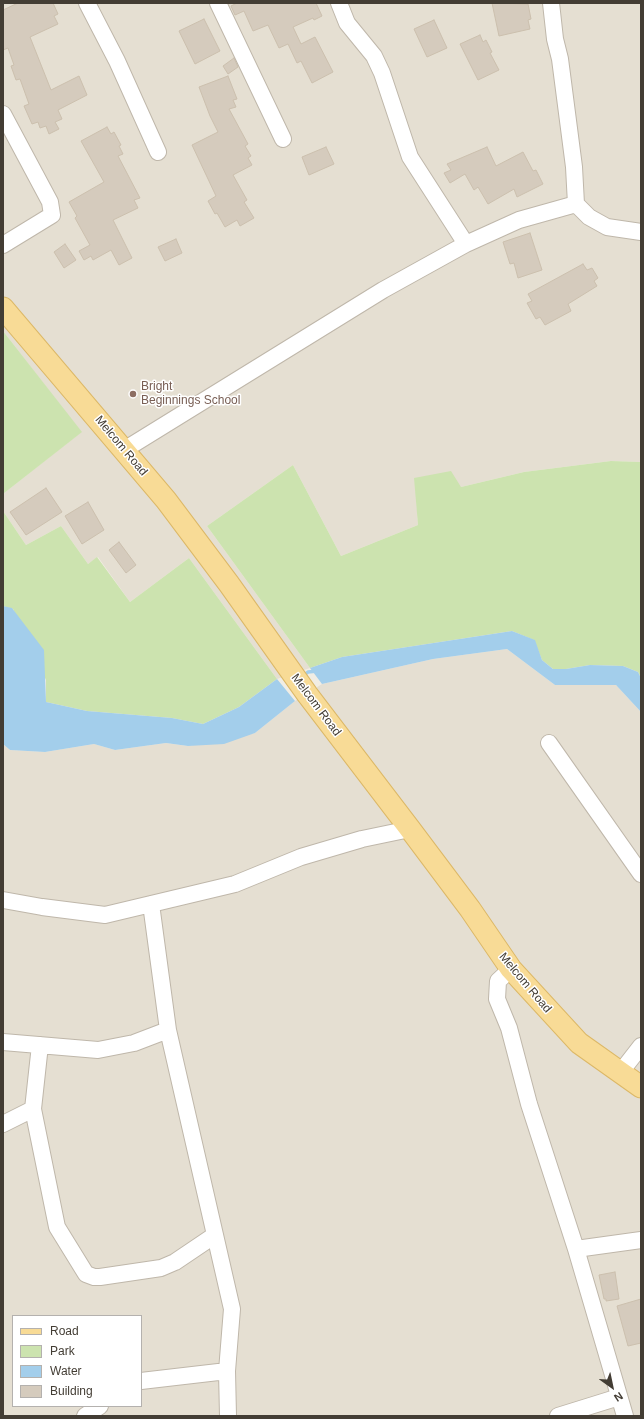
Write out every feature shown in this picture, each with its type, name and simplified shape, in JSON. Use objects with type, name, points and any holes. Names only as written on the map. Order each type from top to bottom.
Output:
[{"type":"main road","name":"Melcom Road","points":[[3,308],[166,500],[229,584],[307,694],[470,909],[510,969],[579,1043],[641,1087]]},
{"type":"street","points":[[87,3],[117,62],[158,152]]},
{"type":"street","points":[[218,3],[283,139]]},
{"type":"street","points":[[339,3],[347,23],[374,56],[382,73],[410,157],[466,244]]},
{"type":"street","points":[[551,3],[572,151],[576,204],[589,217],[607,227],[641,232]]},
{"type":"street","points":[[3,114],[50,202],[52,215],[3,245]]},
{"type":"street","points":[[124,450],[383,290],[466,244],[519,220],[576,204]]},
{"type":"street","points":[[549,743],[641,874]]},
{"type":"street","points":[[3,900],[42,907],[105,915],[235,884],[301,857],[362,839],[410,829]]},
{"type":"street","points":[[151,904],[168,1030],[232,1309],[227,1370],[228,1416]]},
{"type":"street","points":[[510,969],[498,981],[497,999],[509,1028],[529,1104],[576,1249],[619,1397],[626,1416]]},
{"type":"street","points":[[3,1042],[98,1050],[134,1043],[168,1030]]},
{"type":"street","points":[[40,1045],[33,1109],[57,1227],[86,1274],[94,1277],[100,1277],[161,1268],[175,1262],[215,1234]]},
{"type":"street","points":[[620,1073],[641,1046]]},
{"type":"street","points":[[3,1124],[33,1109]]},
{"type":"street","points":[[576,1249],[641,1240]]},
{"type":"street","points":[[142,1381],[227,1370]]},
{"type":"street","points":[[558,1416],[619,1397]]},
{"type":"street","points":[[85,1416],[98,1407]]},
{"type":"shaded area","points":[[3,3],[641,3],[641,462],[611,461],[524,472],[461,487],[415,478],[418,525],[341,556],[293,465],[207,526],[310,668],[277,679],[189,558],[130,602],[98,557],[88,564],[61,526],[26,545],[3,511],[3,494],[81,432],[3,331]]},
{"type":"shaded area","points":[[507,649],[555,685],[616,685],[641,712],[641,1416],[3,1416],[3,744],[10,750],[45,752],[94,744],[115,750],[166,743],[188,746],[255,733],[295,701],[322,684],[433,659]]},
{"type":"green space","points":[[3,331],[82,432],[3,494]]},
{"type":"green space","points":[[611,461],[641,462],[641,678],[638,672],[623,666],[590,665],[566,669],[553,669],[542,660],[534,640],[512,631],[342,657],[310,668],[207,526],[293,465],[341,556],[418,525],[414,478],[451,471],[461,487],[524,472]]},
{"type":"green space","points":[[3,511],[26,545],[61,526],[88,564],[97,557],[130,602],[189,558],[277,679],[239,707],[203,724],[172,718],[87,711],[46,702],[46,680],[13,609],[3,606]]},
{"type":"water","points":[[3,606],[12,608],[44,650],[46,702],[87,711],[172,718],[203,724],[239,707],[277,679],[295,701],[255,733],[224,744],[188,746],[166,743],[115,750],[94,744],[45,752],[10,750],[3,744]]},
{"type":"water","points":[[512,631],[535,640],[542,660],[553,669],[566,669],[590,665],[623,666],[638,672],[641,678],[641,712],[616,685],[555,685],[507,649],[433,659],[322,684],[310,668],[342,657]]},
{"type":"building","points":[[18,3],[53,3],[58,14],[54,16],[58,24],[30,37],[51,90],[79,76],[87,95],[58,110],[62,119],[55,122],[59,129],[49,134],[46,126],[40,128],[38,122],[32,124],[24,106],[29,104],[20,79],[16,80],[11,66],[14,65],[8,48],[3,50],[3,10]]},
{"type":"building","points":[[237,3],[316,3],[322,16],[314,20],[313,18],[293,27],[301,44],[315,37],[333,72],[312,83],[301,61],[297,63],[288,44],[279,48],[268,25],[253,31],[244,11],[235,15],[231,6]]},
{"type":"building","points":[[492,3],[528,4],[531,19],[528,20],[530,29],[499,36]]},
{"type":"building","points":[[204,19],[220,51],[195,64],[179,31]]},
{"type":"building","points":[[434,20],[447,48],[427,57],[414,29]]},
{"type":"building","points":[[480,35],[483,42],[486,40],[492,52],[490,53],[499,70],[478,80],[460,44]]},
{"type":"building","points":[[234,58],[238,67],[228,74],[223,66]]},
{"type":"building","points":[[228,76],[237,99],[233,100],[236,107],[229,109],[248,144],[245,146],[251,156],[248,158],[252,165],[233,175],[247,200],[244,202],[254,218],[240,226],[237,220],[225,227],[217,213],[215,214],[208,201],[216,196],[192,145],[218,132],[199,87]]},
{"type":"building","points":[[107,127],[111,134],[114,132],[121,145],[119,146],[123,154],[118,156],[140,198],[134,200],[138,208],[113,220],[132,258],[119,265],[111,250],[93,260],[91,256],[84,260],[79,251],[90,245],[75,218],[77,216],[69,202],[104,182],[81,141]]},
{"type":"building","points":[[326,147],[334,164],[309,175],[302,157]]},
{"type":"building","points":[[487,147],[496,166],[523,152],[533,171],[536,170],[543,184],[517,197],[514,189],[488,204],[478,187],[474,190],[465,174],[450,183],[444,173],[451,170],[447,164]]},
{"type":"building","points":[[530,233],[542,270],[518,278],[514,263],[510,264],[503,242]]},
{"type":"building","points":[[176,239],[182,253],[165,261],[158,247]]},
{"type":"building","points":[[65,244],[76,260],[64,268],[54,252]]},
{"type":"building","points":[[583,264],[587,270],[592,268],[598,278],[594,281],[597,286],[568,304],[571,311],[545,325],[540,317],[536,319],[527,303],[532,301],[528,294]]},
{"type":"building","points":[[46,488],[62,512],[26,535],[10,512]]},
{"type":"building","points":[[88,502],[104,530],[82,544],[65,516]]},
{"type":"building","points":[[119,542],[136,565],[126,573],[109,550]]},
{"type":"building","points":[[615,1272],[619,1299],[606,1301],[606,1299],[604,1299],[599,1275]]},
{"type":"building","points":[[641,1299],[641,1343],[628,1346],[617,1306]]},
{"type":"waterway","points":[[303,676],[308,672],[317,671]]},
{"type":"place","name":"Bright Beginnings School","points":[[133,394]]}]
